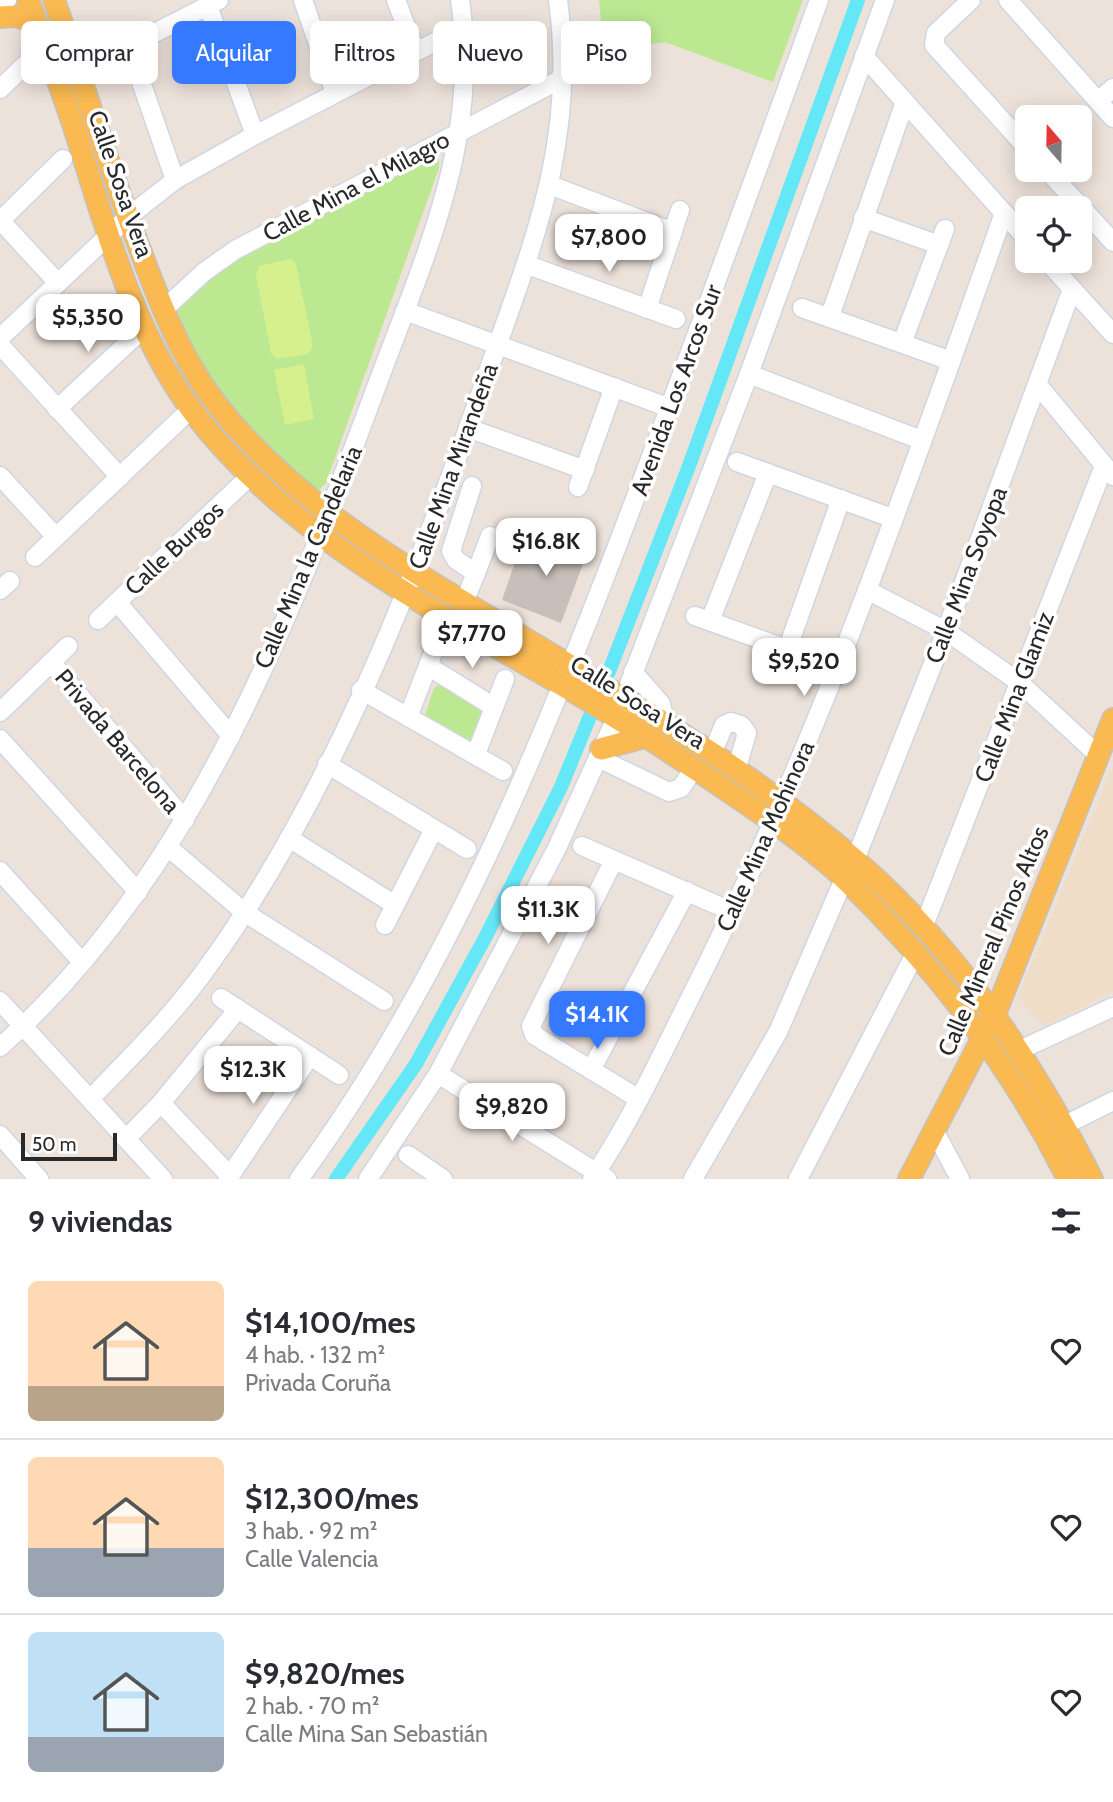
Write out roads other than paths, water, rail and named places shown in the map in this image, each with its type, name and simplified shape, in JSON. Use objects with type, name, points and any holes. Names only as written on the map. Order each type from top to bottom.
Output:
[{"type":"main road","name":"Calle Sosa Vera","points":[[28,0],[36,21]]},
{"type":"main road","points":[[54,0],[128,218],[163,310],[211,396],[275,466],[411,581],[464,602],[568,676],[623,697],[666,724],[736,771],[777,812],[855,860],[923,928],[995,1014],[1065,1125],[1092,1179]]},
{"type":"main road","points":[[0,17],[17,16],[30,21]]},
{"type":"main road","name":"Calle Sosa Vera","points":[[58,84],[108,237],[168,375],[191,409],[250,476],[301,522],[411,581],[568,676],[616,718],[645,737],[694,768],[777,812],[915,954],[984,1038],[1033,1111],[1068,1179]]},
{"type":"main road","name":"Calle Mineral Pinos Altos","points":[[909,1179],[995,1014],[1113,719]]},
{"type":"main road","points":[[600,753],[645,737]]},
{"type":"street","points":[[0,6],[7,0]]},
{"type":"street","points":[[303,0],[335,93]]},
{"type":"street","points":[[396,0],[404,21]]},
{"type":"street","name":"Calle Mina la Candelaria","points":[[460,0],[463,21]]},
{"type":"street","name":"Calle Mina Mirandeña","points":[[90,1099],[200,977],[244,912],[289,838],[327,764],[411,581],[528,265],[551,185],[557,147],[561,79],[558,0]]},
{"type":"street","name":"Avenida Los Arcos Sur","points":[[299,1179],[334,1132],[403,1016],[498,836],[568,676],[820,0]]},
{"type":"street","points":[[368,1179],[438,1074],[557,848],[616,718],[749,374],[885,0]]},
{"type":"street","points":[[971,0],[936,33],[934,45],[1015,135]]},
{"type":"street","points":[[1008,0],[1113,118]]},
{"type":"street","points":[[158,32],[214,3],[255,135]]},
{"type":"street","points":[[864,56],[1015,225]]},
{"type":"street","points":[[0,89],[21,69]]},
{"type":"street","name":"Calle Mina el Milagro","points":[[163,310],[235,250],[561,79]]},
{"type":"street","points":[[142,84],[175,180]]},
{"type":"street","points":[[0,338],[128,218],[175,180],[352,84]]},
{"type":"street","name":"Calle Mina la Candelaria","points":[[0,1046],[23,1026],[82,962],[138,892],[185,820],[231,736],[322,535],[439,223],[460,132],[462,84]]},
{"type":"street","points":[[1098,101],[1113,88]]},
{"type":"street","points":[[830,316],[905,102]]},
{"type":"street","points":[[58,283],[0,220],[63,159]]},
{"type":"street","points":[[1058,182],[1113,242]]},
{"type":"street","points":[[551,185],[673,232]]},
{"type":"street","points":[[647,309],[680,210]]},
{"type":"street","name":"Calle Mina Mohinora","points":[[598,1177],[733,912],[777,812],[838,667],[1004,213]]},
{"type":"street","points":[[863,218],[942,237],[902,343]]},
{"type":"street","points":[[528,265],[676,319]]},
{"type":"street","points":[[1058,273],[1113,334]]},
{"type":"street","name":"Calle Mina Soyopa","points":[[855,860],[946,631],[1072,289]]},
{"type":"street","points":[[802,308],[951,361]]},
{"type":"street","points":[[405,311],[670,408]]},
{"type":"street","points":[[57,409],[145,327]]},
{"type":"street","points":[[0,345],[120,477]]},
{"type":"street","points":[[749,374],[921,440]]},
{"type":"street","points":[[1038,385],[1108,470]]},
{"type":"street","points":[[578,487],[614,387]]},
{"type":"street","points":[[35,557],[191,409]]},
{"type":"street","points":[[468,428],[585,470]]},
{"type":"street","points":[[737,462],[892,518]]},
{"type":"street","name":"Calle Mina Glamiz","points":[[923,928],[1108,470]]},
{"type":"street","points":[[768,473],[703,618],[838,667]]},
{"type":"street","points":[[0,476],[56,537]]},
{"type":"street","name":"Calle Burgos","points":[[99,620],[250,476]]},
{"type":"street","points":[[472,486],[451,551],[456,560],[476,573]]},
{"type":"street","points":[[787,649],[841,499]]},
{"type":"street","points":[[464,602],[489,536]]},
{"type":"street","points":[[867,590],[946,631],[1020,683],[1098,755]]},
{"type":"street","points":[[117,602],[231,736]]},
{"type":"street","name":"Privada Barcelona","points":[[0,712],[68,646]]},
{"type":"street","points":[[408,717],[435,648]]},
{"type":"street","name":"Privada Barcelona","points":[[51,662],[185,820]]},
{"type":"street","points":[[428,666],[495,707]]},
{"type":"street","points":[[633,672],[661,704],[666,724]]},
{"type":"street","points":[[476,754],[505,679]]},
{"type":"street","points":[[361,690],[503,771]]},
{"type":"street","points":[[712,754],[724,725],[731,722],[741,725],[747,733],[736,771]]},
{"type":"street","points":[[0,738],[138,892]]},
{"type":"street","points":[[600,753],[673,792],[681,788],[694,768]]},
{"type":"street","points":[[327,764],[467,849]]},
{"type":"street","points":[[385,925],[434,829]]},
{"type":"street","points":[[289,838],[395,905]]},
{"type":"street","points":[[582,846],[733,912]]},
{"type":"street","points":[[168,847],[244,912],[384,1001]]},
{"type":"street","points":[[614,860],[531,1026],[534,1035],[639,1099]]},
{"type":"street","points":[[0,872],[82,962]]},
{"type":"street","points":[[694,1179],[778,1031],[844,879]]},
{"type":"street","points":[[591,1070],[687,891]]},
{"type":"street","points":[[798,1179],[915,954]]},
{"type":"street","points":[[221,998],[339,1075]]},
{"type":"street","points":[[0,1001],[163,1179]]},
{"type":"street","points":[[1020,1050],[1113,1007]]},
{"type":"street","points":[[126,1139],[161,1103],[238,1009]]},
{"type":"street","points":[[161,1103],[229,1177],[310,1056]]},
{"type":"street","points":[[438,1074],[598,1177]]},
{"type":"street","points":[[1065,1125],[1113,1101]]},
{"type":"street","points":[[935,1132],[960,1179]]},
{"type":"street","points":[[0,1135],[39,1179]]},
{"type":"street","points":[[408,1155],[439,1178]]},
{"type":"waterway","points":[[608,674],[689,466],[858,0]]},
{"type":"waterway","points":[[336,1179],[416,1064],[486,936],[561,787],[590,716]]}]
